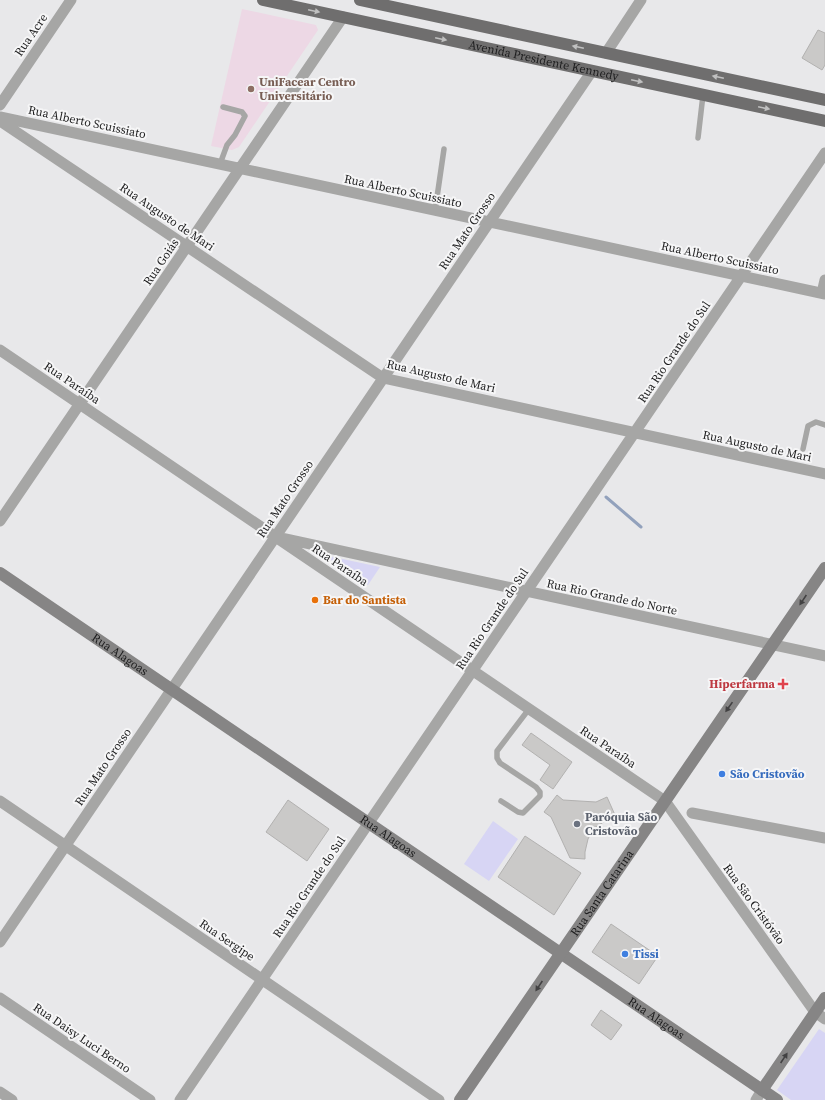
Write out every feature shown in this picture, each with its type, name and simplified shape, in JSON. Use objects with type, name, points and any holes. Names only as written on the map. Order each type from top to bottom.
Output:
[{"type":"main road","name":"Avenida Presidente Kennedy","points":[[263,0],[825,121]]},
{"type":"main road","name":"Avenida Presidente Kennedy","points":[[360,0],[825,100]]},
{"type":"main road","points":[[467,44],[474,39],[479,32],[480,26]]},
{"type":"street","name":"Rua Acre","points":[[0,104],[71,0]]},
{"type":"street","points":[[606,53],[641,0]]},
{"type":"street","name":"Rua Goiás","points":[[0,521],[343,17]]},
{"type":"street","name":"Rua Mato Grosso","points":[[0,942],[592,71]]},
{"type":"street","name":"Rua Alberto Scuissiato","points":[[0,117],[489,223],[824,293]]},
{"type":"street","name":"Rua Augusto de Mari","points":[[0,121],[383,378],[825,474]]},
{"type":"street","name":"Rua Rio Grande do Sul","points":[[180,1100],[825,153]]},
{"type":"street","points":[[824,293],[825,280]]},
{"type":"street","name":"Rua Paraíba","points":[[0,350],[665,801]]},
{"type":"street","name":"Rua Rio Grande do Norte","points":[[276,537],[825,656]]},
{"type":"street","name":"Rua Santa Catarina","points":[[460,1100],[825,568]]},
{"type":"street","name":"Rua Alagoas","points":[[0,573],[561,953],[759,1095],[777,1100]]},
{"type":"street","name":"Rua Sergipe","points":[[0,801],[439,1100]]},
{"type":"street","name":"Rua São Cristóvão","points":[[665,801],[822,1015]]},
{"type":"street","points":[[692,813],[825,838]]},
{"type":"street","name":"Rua Daisy Luci Berno","points":[[0,998],[150,1100]]},
{"type":"street","points":[[759,1095],[822,1015],[825,998]]},
{"type":"street","points":[[0,1092],[12,1100]]},
{"type":"lane","points":[[698,138],[703,95]]},
{"type":"lane","points":[[220,164],[227,145],[235,135],[245,116],[242,112],[223,108]]},
{"type":"lane","points":[[435,211],[444,149]]},
{"type":"lane","points":[[803,449],[808,426],[816,422],[825,425]]},
{"type":"lane","points":[[501,801],[518,812],[523,813],[540,796],[540,792],[536,787],[500,763],[497,758],[497,752],[529,709]]},
{"type":"shaded area","name":"UniFacear Centro Universitário","points":[[242,9],[316,25],[318,30],[239,147],[232,150],[211,146]]},
{"type":"shaded area","points":[[324,555],[380,567],[368,585]]},
{"type":"shaded area","points":[[493,821],[518,839],[489,881],[464,864]]},
{"type":"shaded area","points":[[819,1029],[825,1033],[825,1100],[791,1100],[777,1090]]},
{"type":"building","points":[[818,30],[825,33],[825,65],[822,70],[802,58]]},
{"type":"building","points":[[531,733],[572,762],[553,789],[540,780],[550,765],[522,745]]},
{"type":"building","name":"Paróquia São Cristovão","points":[[557,795],[563,800],[596,802],[607,797],[615,815],[594,828],[588,839],[585,859],[570,858],[551,817],[544,812]]},
{"type":"building","points":[[288,800],[329,829],[307,861],[266,832]]},
{"type":"building","points":[[525,836],[581,873],[554,915],[498,877]]},
{"type":"building","name":"Tissi","points":[[611,924],[658,956],[639,984],[592,952]]},
{"type":"building","points":[[601,1010],[622,1025],[611,1040],[591,1025]]},
{"type":"waterway","points":[[606,497],[641,527]]},
{"type":"place","name":"UniFacear Centro Universitário","points":[[251,89]]},
{"type":"place","name":"Bar do Santista","points":[[315,600]]},
{"type":"place","name":"Hiperfarma","points":[[783,684]]},
{"type":"place","name":"São Cristovão","points":[[722,774]]},
{"type":"place","name":"Paróquia São Cristovão","points":[[577,824]]},
{"type":"place","name":"Tissi","points":[[625,954]]}]
